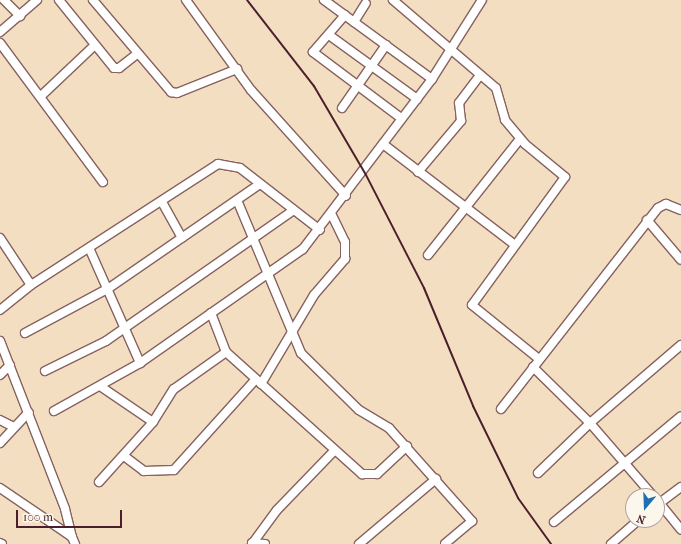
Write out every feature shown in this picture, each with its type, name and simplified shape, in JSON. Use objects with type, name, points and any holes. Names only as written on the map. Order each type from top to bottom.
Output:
[{"type":"street","points":[[4,0],[20,16]]},
{"type":"street","points":[[0,32],[37,0]]},
{"type":"street","points":[[59,0],[116,69],[137,54]]},
{"type":"street","points":[[92,0],[163,86],[177,93],[236,68]]},
{"type":"street","points":[[186,0],[264,106],[346,196]]},
{"type":"street","points":[[393,0],[496,88],[499,108],[520,139],[563,173],[565,181],[515,245],[472,305],[539,359]]},
{"type":"street","points":[[327,1],[432,79]]},
{"type":"street","points":[[54,411],[140,363],[303,249],[332,215],[401,118],[417,100],[432,79],[478,1]]},
{"type":"street","points":[[354,22],[366,3]]},
{"type":"street","points":[[345,15],[313,52],[401,118]]},
{"type":"street","points":[[329,35],[417,100]]},
{"type":"street","points":[[0,43],[41,96],[103,182]]},
{"type":"street","points":[[41,96],[95,45]]},
{"type":"street","points":[[342,108],[386,46]]},
{"type":"street","points":[[418,172],[461,121],[459,103],[480,75]]},
{"type":"street","points":[[428,255],[520,139]]},
{"type":"street","points":[[383,144],[515,245]]},
{"type":"street","points":[[0,310],[31,285],[90,250],[218,164],[240,168],[320,230]]},
{"type":"street","points":[[25,333],[109,288],[260,184]]},
{"type":"street","points":[[237,200],[266,274],[292,334],[308,362],[359,410],[389,428],[407,446],[472,521],[445,544]]},
{"type":"street","points":[[162,202],[182,238]]},
{"type":"street","points":[[501,409],[647,220],[662,204],[680,211]]},
{"type":"street","points":[[45,371],[95,347],[294,210]]},
{"type":"street","points":[[124,456],[148,472],[174,470],[258,381],[292,334],[323,282],[345,259],[344,242],[332,215]]},
{"type":"street","points":[[647,220],[681,260]]},
{"type":"street","points":[[0,238],[31,285]]},
{"type":"street","points":[[90,250],[109,288],[140,363]]},
{"type":"street","points":[[211,313],[226,352],[334,451],[362,474],[373,475],[407,446]]},
{"type":"street","points":[[0,341],[29,412],[74,541]]},
{"type":"street","points":[[538,473],[590,423],[681,345]]},
{"type":"street","points":[[99,482],[153,422],[174,389],[226,352]]},
{"type":"street","points":[[0,375],[10,365]]},
{"type":"street","points":[[533,367],[590,423],[646,488]]},
{"type":"street","points":[[100,386],[153,422]]},
{"type":"street","points":[[0,443],[12,426],[29,412]]},
{"type":"street","points":[[554,522],[681,416]]},
{"type":"street","points":[[0,420],[12,426]]},
{"type":"street","points":[[252,544],[277,510],[334,451]]},
{"type":"street","points":[[359,544],[436,479]]},
{"type":"street","points":[[665,498],[681,487]]},
{"type":"street","points":[[0,488],[74,541]]},
{"type":"street","points":[[665,511],[681,530]]},
{"type":"street","points":[[612,544],[630,528]]},
{"type":"street","points":[[252,544],[265,544]]},
{"type":"railway","points":[[247,0],[314,86],[366,175],[424,288],[473,406],[518,498],[551,544]]}]
